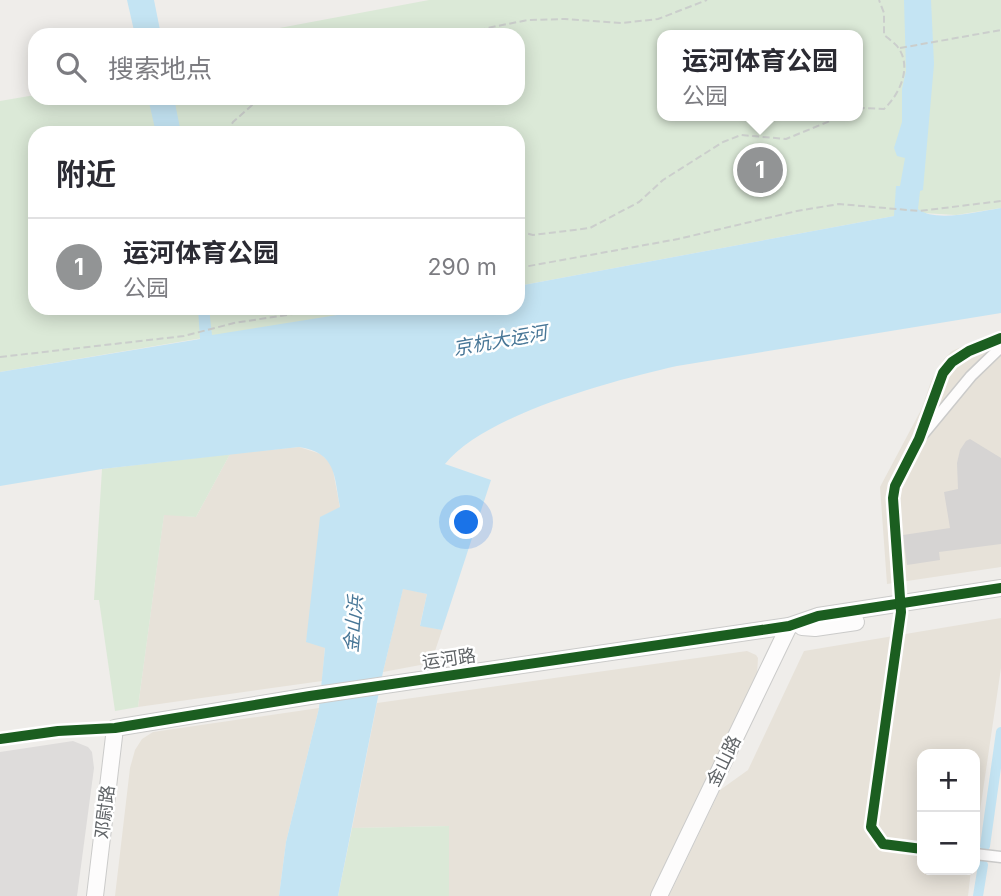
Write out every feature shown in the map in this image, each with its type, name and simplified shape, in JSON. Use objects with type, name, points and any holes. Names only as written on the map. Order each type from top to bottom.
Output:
[{"type":"street","points":[[917,848],[883,845],[871,828],[901,609],[893,498],[900,474],[919,439],[943,373],[952,362],[969,351],[1001,338]]},
{"type":"street","points":[[919,439],[971,376],[1001,347]]},
{"type":"street","name":"运河路","points":[[115,728],[310,696],[789,626],[815,628],[1001,588]]},
{"type":"street","name":"运河路","points":[[901,609],[1001,598]]},
{"type":"street","name":"金山路","points":[[659,896],[789,626]]},
{"type":"street","points":[[0,739],[58,731],[115,728]]},
{"type":"street","name":"邓尉路","points":[[96,896],[115,728]]},
{"type":"street","points":[[980,855],[1001,857]]},
{"type":"path","points":[[487,28],[528,20],[565,19],[621,23],[659,19],[707,0]]},
{"type":"path","points":[[863,108],[884,109],[896,98],[903,81],[899,48],[884,34],[884,13],[879,0]]},
{"type":"path","points":[[899,48],[1001,30]]},
{"type":"path","points":[[231,126],[252,105]]},
{"type":"path","points":[[525,233],[533,235],[590,228],[639,202],[663,180],[723,142],[741,135],[786,139],[830,121]]},
{"type":"path","points":[[525,267],[678,239],[839,204],[919,211],[1001,201]]},
{"type":"path","points":[[0,357],[184,335],[234,323],[286,315]]},
{"type":"shaded area","points":[[1001,330],[1001,567],[887,584],[880,487],[921,410],[932,379],[944,359],[952,351]]},
{"type":"shaded area","points":[[299,447],[321,454],[332,465],[340,508],[306,641],[325,647],[322,681],[138,707],[164,514],[196,517],[230,454]]},
{"type":"shaded area","points":[[403,588],[427,594],[420,625],[442,630],[431,663],[383,672]]},
{"type":"shaded area","points":[[1001,618],[1001,668],[980,811],[980,749],[917,749],[917,875],[970,875],[968,896],[669,896],[720,790],[748,770],[804,651]]},
{"type":"shaded area","points":[[747,651],[758,658],[757,675],[650,896],[449,896],[449,826],[352,828],[377,703]]},
{"type":"shaded area","points":[[319,708],[286,842],[279,896],[115,896],[130,768],[135,750],[142,739],[153,732]]},
{"type":"shaded area","points":[[73,741],[88,747],[92,752],[94,768],[77,896],[0,896],[0,752]]},
{"type":"green space","points":[[429,0],[1001,0],[1001,208],[956,215],[923,213],[894,216],[525,285],[525,126],[28,126],[28,315],[339,315],[0,372],[0,101],[28,96],[28,105],[525,105],[525,28],[279,28]]},
{"type":"green space","points":[[230,454],[196,517],[164,515],[138,707],[115,711],[99,600],[94,600],[102,469]]},
{"type":"green space","points":[[449,826],[449,896],[338,896],[352,828]]},
{"type":"water","points":[[127,0],[154,0],[160,28],[133,28]]},
{"type":"water","points":[[904,0],[931,0],[934,64],[923,190],[920,191],[918,209],[946,216],[1001,208],[1001,313],[651,372],[587,390],[520,415],[464,446],[445,464],[491,480],[442,630],[420,626],[427,594],[403,589],[383,672],[338,896],[279,896],[286,842],[319,708],[325,648],[306,642],[320,517],[340,507],[332,468],[321,455],[299,447],[102,469],[0,486],[0,372],[200,339],[198,315],[210,315],[212,335],[337,315],[525,315],[525,285],[894,216],[896,186],[900,186],[905,158],[897,156],[894,148],[902,122],[902,89],[906,71]]},
{"type":"water","points":[[150,105],[175,105],[180,126],[154,126]]},
{"type":"building","points":[[970,439],[1001,458],[1001,544],[939,552],[940,560],[907,565],[903,535],[950,528],[944,492],[958,489],[957,463],[960,450]]},
{"type":"waterway","points":[[985,846],[1001,732]]},
{"type":"waterway","points":[[978,896],[983,865]]},
{"type":"cycle path","points":[[917,848],[883,844],[871,827],[901,612],[893,498],[895,486],[919,439],[943,373],[952,362],[969,351],[1001,338]]},
{"type":"cycle path","points":[[0,739],[58,731],[115,728],[310,696],[789,626],[818,616],[1001,588]]},
{"type":"place","name":"运河体育公园","points":[[760,170]]},
{"type":"water label","name":"京杭大运河","points":[[500,340]]},
{"type":"water label","name":"金山浜","points":[[353,624]]}]
